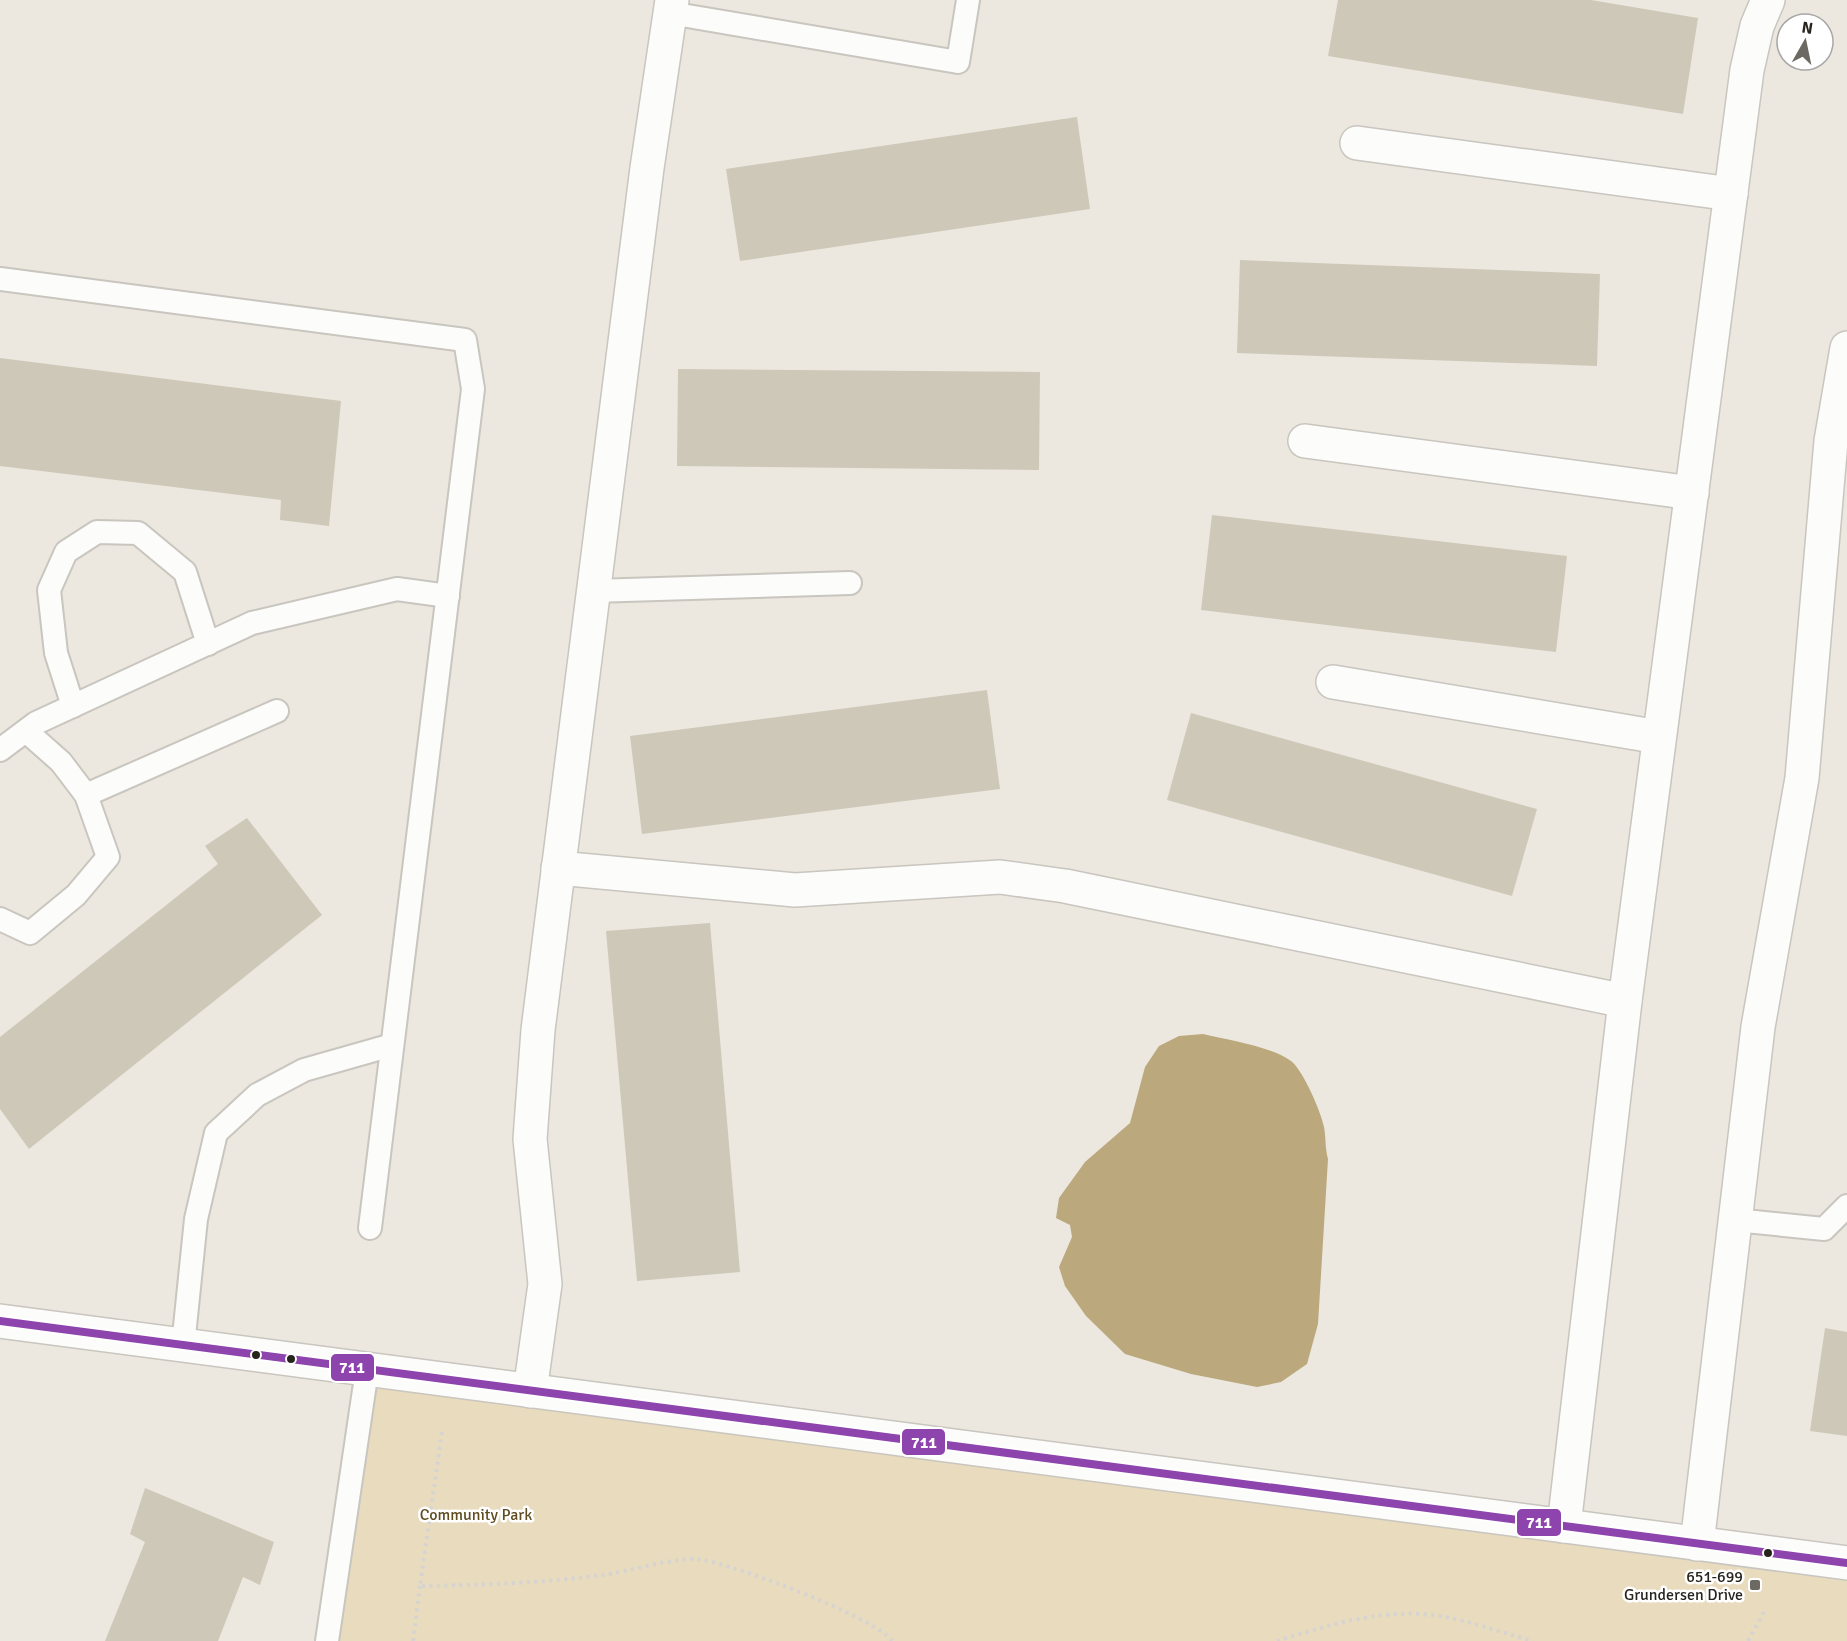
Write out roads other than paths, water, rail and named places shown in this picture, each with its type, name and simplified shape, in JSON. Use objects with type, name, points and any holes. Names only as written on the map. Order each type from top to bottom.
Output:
[{"type":"street","points":[[1564,1526],[1625,1001],[1747,70],[1757,26],[1768,0]]},
{"type":"street","points":[[530,1391],[545,1284],[530,1139],[538,1030],[647,168],[671,6]]},
{"type":"street","points":[[1357,143],[1731,194]]},
{"type":"street","points":[[1697,1544],[1758,1027],[1802,778],[1831,441],[1847,348]]},
{"type":"street","points":[[1305,441],[1692,493]]},
{"type":"street","points":[[1333,682],[1659,737]]},
{"type":"street","points":[[558,868],[795,890],[1000,877],[1065,886],[1625,1001]]},
{"type":"street","points":[[0,1322],[1847,1563]]},
{"type":"lane","points":[[671,6],[958,62],[968,0]]},
{"type":"lane","points":[[0,279],[465,340],[473,389],[370,1228]]},
{"type":"lane","points":[[73,706],[56,653],[49,590],[66,552],[97,532],[138,533],[185,572],[208,644]]},
{"type":"lane","points":[[593,591],[850,583]]},
{"type":"lane","points":[[0,750],[26,731],[73,706],[252,623],[397,589],[448,596]]},
{"type":"lane","points":[[86,795],[277,711]]},
{"type":"lane","points":[[0,919],[30,933],[76,895],[108,857],[86,795],[61,762],[26,731]]},
{"type":"lane","points":[[183,1346],[196,1219],[216,1133],[257,1095],[304,1070],[392,1045]]},
{"type":"lane","points":[[1735,1220],[1824,1229],[1847,1206]]},
{"type":"lane","points":[[327,1641],[367,1370]]},
{"type":"place","name":"651-699 Grundersen Drive","points":[[1755,1585]]},
{"type":"park label","name":"Community Park","points":[[476,1514]]}]
